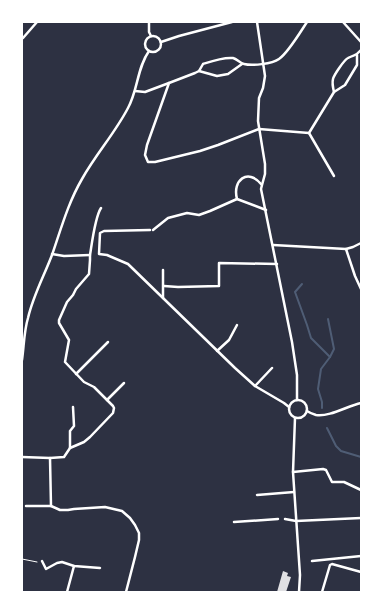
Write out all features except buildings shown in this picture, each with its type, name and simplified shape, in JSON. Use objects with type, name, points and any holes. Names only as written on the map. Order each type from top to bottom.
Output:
[{"type":"street","points":[[23,38],[37,22]]},
{"type":"street","points":[[149,22],[149,32],[151,36]]},
{"type":"street","points":[[161,42],[232,22]]},
{"type":"street","points":[[257,22],[265,76],[259,104],[258,121],[265,164],[265,174],[261,189],[296,363],[297,400]]},
{"type":"street","points":[[199,71],[203,64],[221,59],[234,58],[242,64],[249,65],[273,62],[281,58],[307,22]]},
{"type":"street","points":[[343,22],[361,42]]},
{"type":"street","points":[[151,36],[156,36],[161,42],[161,47],[158,51],[149,51],[146,48],[145,43],[151,36]]},
{"type":"street","points":[[334,92],[333,79],[346,58],[357,55],[361,50]]},
{"type":"street","points":[[22,360],[28,318],[67,211],[85,174],[116,129],[129,107],[135,91],[140,68],[149,51]]},
{"type":"street","points":[[309,133],[334,92],[345,85],[355,69],[357,65],[357,55]]},
{"type":"street","points":[[135,91],[145,92],[199,71],[217,76],[228,74],[242,64]]},
{"type":"street","points":[[169,83],[147,145],[145,155],[148,162],[155,162],[200,151],[259,129],[309,133]]},
{"type":"street","points":[[309,133],[334,176]]},
{"type":"street","points":[[237,199],[237,184],[240,180],[249,177],[254,178],[262,185]]},
{"type":"street","points":[[266,210],[237,199],[199,215],[187,213],[168,218],[151,230],[104,231],[100,233],[99,254],[107,255],[128,264],[255,386],[289,407]]},
{"type":"street","points":[[22,458],[64,457],[70,448],[84,442],[113,413],[113,406],[94,387],[84,382],[65,362],[69,340],[59,326],[59,320],[67,302],[88,276],[90,271],[90,255],[95,228],[101,208]]},
{"type":"street","points":[[273,245],[346,249],[361,242]]},
{"type":"street","points":[[346,249],[361,289]]},
{"type":"street","points":[[52,254],[64,256],[90,255]]},
{"type":"street","points":[[164,286],[219,286],[219,263],[277,264]]},
{"type":"street","points":[[163,270],[163,298]]},
{"type":"street","points":[[217,351],[229,340],[237,325]]},
{"type":"street","points":[[76,374],[108,342]]},
{"type":"street","points":[[255,386],[272,368]]},
{"type":"street","points":[[106,400],[124,383]]},
{"type":"street","points":[[297,400],[304,402],[307,407],[305,415],[301,418],[295,418],[289,413],[291,402],[297,400]]},
{"type":"street","points":[[307,411],[316,415],[322,415],[333,413],[361,403]]},
{"type":"street","points":[[70,448],[70,431],[74,426],[73,407]]},
{"type":"street","points":[[295,418],[293,472],[300,575],[299,592]]},
{"type":"street","points":[[50,458],[51,506]]},
{"type":"street","points":[[293,472],[323,469],[326,470],[332,482],[344,482],[361,490]]},
{"type":"street","points":[[257,495],[294,492]]},
{"type":"street","points":[[26,506],[51,506],[60,510],[105,507],[122,511],[135,525],[139,540],[126,592]]},
{"type":"street","points":[[285,518],[296,521],[361,518]]},
{"type":"street","points":[[234,522],[278,519]]},
{"type":"street","points":[[312,561],[361,556]]},
{"type":"street","points":[[42,561],[46,569],[60,562],[74,566],[100,568]]},
{"type":"street","points":[[322,592],[330,565],[332,564],[361,572]]},
{"type":"street","points":[[67,592],[74,566]]},
{"type":"path","points":[[22,559],[36,562],[42,561]]},
{"type":"waterway","points":[[302,284],[295,292],[311,338],[330,357],[321,369],[318,389],[322,402],[322,408]]},
{"type":"waterway","points":[[328,319],[334,349],[330,357]]},
{"type":"waterway","points":[[327,428],[336,446],[341,451],[361,457]]}]
